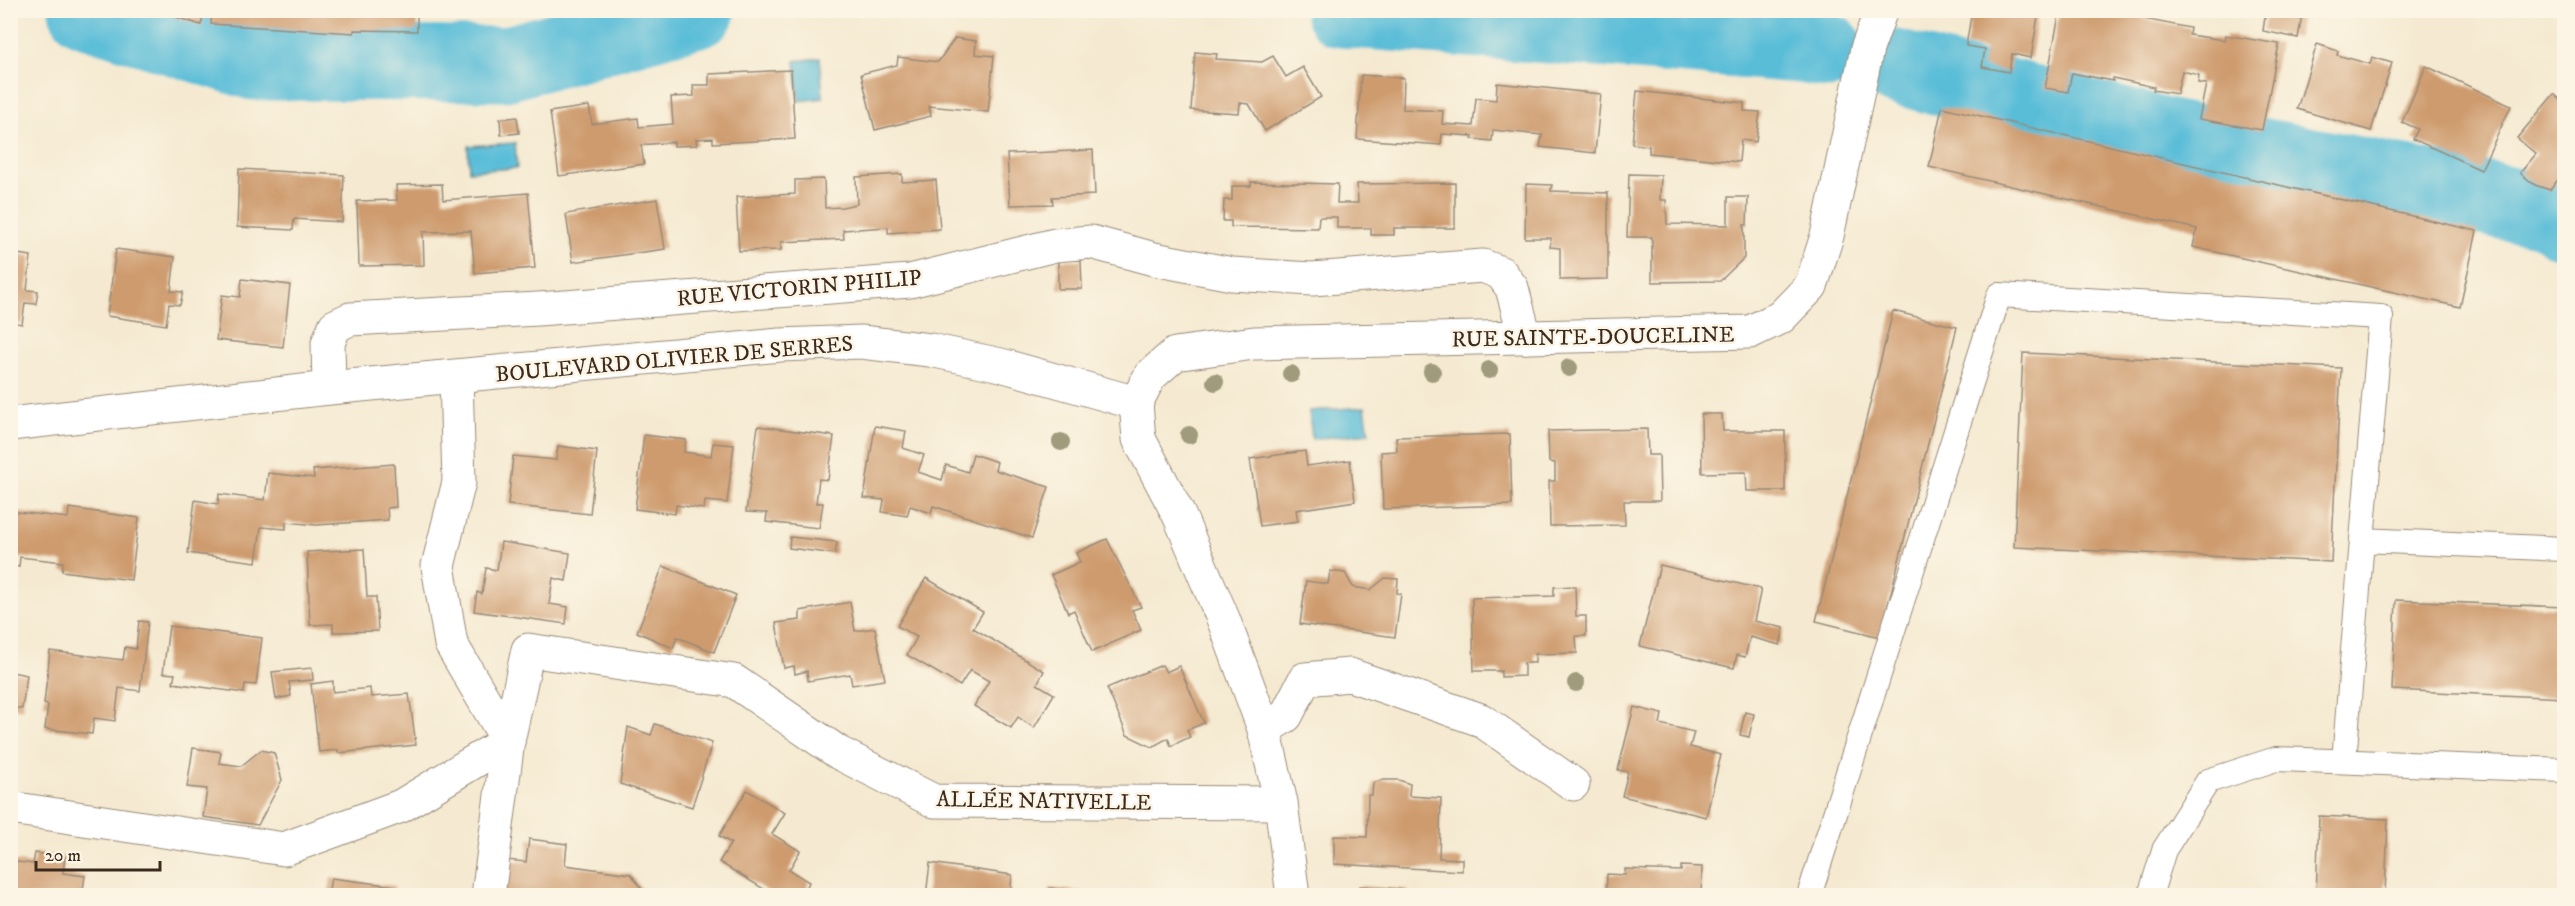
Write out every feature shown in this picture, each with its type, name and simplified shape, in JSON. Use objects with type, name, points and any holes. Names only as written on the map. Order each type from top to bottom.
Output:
[{"type":"street","name":"RUE SAINTE-DOUCELINE","points":[[1136,403],[1150,375],[1175,354],[1254,343],[1750,332],[1781,317],[1811,286],[1827,236],[1867,49],[1881,10]]},
{"type":"street","name":"RUE VICTORIN PHILIP","points":[[330,388],[328,343],[335,326],[350,319],[538,309],[910,281],[1055,245],[1091,242],[1154,259],[1232,274],[1312,279],[1482,266],[1501,273],[1512,288],[1525,338]]},
{"type":"street","name":"BOULEVARD OLIVIER DE SERRES","points":[[10,424],[330,388],[780,345],[861,342],[930,350],[1001,365],[1136,403]]},
{"type":"street","points":[[456,377],[459,482],[438,566],[451,644],[508,741],[488,896]]},
{"type":"street","points":[[1136,403],[1139,440],[1179,514],[1224,621],[1264,729],[1281,803],[1293,896]]},
{"type":"street","name":"ALLÉE NATIVELLE","points":[[508,741],[528,650],[734,681],[838,753],[934,801],[1281,803]]},
{"type":"street","points":[[1264,729],[1286,716],[1305,679],[1350,675],[1481,720],[1573,784]]},
{"type":"street","points":[[10,808],[284,849],[401,806],[508,741]]},
{"type":"lane","points":[[1809,896],[1999,295],[2381,317],[2344,761]]},
{"type":"lane","points":[[2362,540],[2565,549]]},
{"type":"lane","points":[[2150,896],[2163,850],[2208,781],[2276,759],[2565,770]]},
{"type":"water","points":[[820,58],[823,98],[799,101],[795,61]]},
{"type":"water","points":[[515,143],[517,168],[469,171],[468,146]]},
{"type":"water","points":[[1365,407],[1369,433],[1312,439],[1309,411]]},
{"type":"building","points":[[154,10],[205,10],[201,25]]},
{"type":"building","points":[[212,10],[417,10],[417,31],[354,30],[354,33],[211,24]]},
{"type":"building","points":[[1972,10],[2039,10],[2031,58],[2012,54],[2009,72],[1982,67],[1985,49],[1966,46]]},
{"type":"building","points":[[2060,10],[2105,16],[2106,10],[2123,10],[2144,15],[2144,19],[2190,28],[2189,35],[2225,40],[2226,35],[2279,44],[2262,130],[2199,119],[2206,84],[2198,83],[2199,75],[2182,71],[2177,94],[2153,90],[2154,87],[2113,78],[2113,81],[2072,73],[2068,92],[2045,88]]},
{"type":"building","points":[[2266,10],[2303,10],[2298,38],[2263,31]]},
{"type":"building","points":[[955,38],[976,41],[975,54],[994,56],[988,112],[929,106],[931,116],[875,130],[861,74],[897,65],[898,57],[938,62]]},
{"type":"building","points":[[2317,44],[2338,51],[2337,55],[2370,64],[2372,57],[2392,63],[2371,131],[2297,109]]},
{"type":"building","points":[[1195,52],[1217,54],[1216,59],[1262,62],[1273,56],[1286,77],[1303,67],[1321,97],[1265,131],[1249,104],[1240,103],[1239,113],[1191,110]]},
{"type":"building","points":[[2426,66],[2511,106],[2481,170],[2413,139],[2418,129],[2402,122]]},
{"type":"building","points":[[791,70],[795,139],[713,143],[713,138],[696,139],[697,145],[674,146],[674,142],[641,145],[644,164],[559,176],[550,112],[589,106],[592,124],[638,118],[639,127],[673,124],[671,97],[694,96],[693,85],[709,85],[709,74]]},
{"type":"building","points":[[1361,75],[1404,78],[1403,109],[1443,111],[1442,124],[1473,126],[1476,98],[1496,100],[1497,83],[1601,94],[1595,153],[1540,147],[1542,135],[1493,130],[1492,141],[1472,139],[1473,136],[1442,134],[1441,145],[1357,139]]},
{"type":"building","points":[[1637,91],[1744,103],[1744,111],[1760,112],[1756,142],[1741,140],[1739,162],[1649,153],[1649,146],[1632,144]]},
{"type":"building","points":[[2554,94],[2564,103],[2564,172],[2550,190],[2535,185],[2520,173],[2536,154],[2517,138]]},
{"type":"building","points":[[1942,107],[2477,231],[2460,307],[2193,247],[2197,229],[1929,167]]},
{"type":"building","points":[[517,117],[519,133],[501,135],[500,119]]},
{"type":"building","points":[[1093,150],[1095,195],[1052,197],[1053,204],[1010,205],[1007,154]]},
{"type":"building","points":[[239,169],[344,175],[342,222],[294,219],[293,230],[237,227]]},
{"type":"building","points":[[902,174],[902,182],[936,180],[940,229],[888,233],[888,227],[843,230],[844,239],[781,242],[781,250],[739,251],[736,197],[795,194],[795,180],[824,179],[825,208],[842,207],[857,204],[856,177]]},
{"type":"building","points":[[1629,174],[1661,175],[1660,200],[1666,200],[1667,224],[1728,225],[1728,197],[1748,197],[1747,225],[1744,225],[1744,258],[1720,281],[1652,282],[1652,237],[1627,237]]},
{"type":"building","points":[[1251,182],[1338,184],[1337,203],[1358,203],[1357,184],[1455,183],[1455,228],[1394,228],[1394,235],[1371,235],[1371,228],[1337,228],[1337,217],[1319,217],[1318,228],[1231,227],[1231,221],[1223,221],[1224,200],[1232,200],[1232,186],[1251,186]]},
{"type":"building","points":[[442,184],[443,200],[528,193],[535,268],[475,273],[471,231],[423,232],[424,265],[359,266],[357,201],[397,200],[396,185]]},
{"type":"building","points":[[1526,184],[1552,185],[1551,191],[1608,193],[1608,279],[1560,280],[1560,248],[1550,247],[1551,238],[1525,238]]},
{"type":"building","points":[[657,199],[665,249],[573,262],[566,214]]},
{"type":"building","points":[[116,249],[175,257],[171,291],[183,292],[180,305],[169,304],[166,325],[107,316]]},
{"type":"building","points":[[10,253],[31,256],[27,290],[38,291],[36,304],[25,303],[22,324],[10,322]]},
{"type":"building","points":[[1058,260],[1081,260],[1082,289],[1058,289]]},
{"type":"building","points":[[242,279],[290,285],[283,347],[216,340],[222,295],[240,297]]},
{"type":"building","points":[[1893,311],[1957,327],[1880,637],[1816,621]]},
{"type":"building","points":[[2023,353],[2341,368],[2331,562],[2014,547]]},
{"type":"building","points":[[1701,414],[1722,414],[1723,431],[1785,431],[1785,491],[1747,491],[1746,472],[1702,473]]},
{"type":"building","points":[[758,426],[834,436],[828,480],[819,479],[816,503],[823,503],[819,528],[766,522],[767,513],[746,512]]},
{"type":"building","points":[[875,426],[906,431],[903,448],[924,455],[918,472],[942,480],[946,465],[968,472],[973,454],[997,462],[995,470],[1049,487],[1032,538],[933,506],[931,513],[910,506],[907,516],[882,512],[884,500],[864,498]]},
{"type":"building","points":[[1647,429],[1648,455],[1659,455],[1660,501],[1624,501],[1625,525],[1550,526],[1549,481],[1555,481],[1555,463],[1549,462],[1548,431]]},
{"type":"building","points":[[1510,434],[1512,505],[1383,509],[1381,452],[1397,451],[1396,437]]},
{"type":"building","points":[[644,435],[686,440],[684,452],[711,456],[713,443],[734,445],[727,503],[705,501],[704,509],[676,505],[675,514],[635,509]]},
{"type":"building","points":[[558,446],[597,451],[590,514],[508,505],[513,456],[556,460]]},
{"type":"building","points":[[1305,451],[1307,466],[1350,460],[1355,501],[1296,510],[1298,521],[1260,526],[1250,459]]},
{"type":"building","points":[[394,464],[396,507],[387,508],[388,520],[317,525],[286,522],[286,529],[261,527],[256,562],[188,553],[195,500],[218,504],[219,494],[265,500],[268,473],[314,478],[313,470]]},
{"type":"building","points":[[69,508],[139,518],[131,580],[62,571],[63,562],[20,557],[19,567],[10,565],[10,511],[68,518]]},
{"type":"building","points":[[790,537],[837,542],[835,554],[789,548]]},
{"type":"building","points":[[1107,539],[1141,607],[1132,610],[1141,630],[1092,652],[1074,610],[1068,613],[1051,575],[1080,562],[1076,553]]},
{"type":"building","points":[[501,542],[570,553],[566,581],[553,578],[549,604],[568,607],[566,624],[474,611],[477,592],[482,594],[486,568],[497,570]]},
{"type":"building","points":[[364,549],[367,597],[376,597],[378,631],[333,632],[333,624],[310,625],[307,552]]},
{"type":"building","points":[[1660,565],[1761,589],[1754,621],[1784,628],[1780,645],[1750,637],[1745,657],[1737,655],[1734,668],[1640,646]]},
{"type":"building","points":[[663,566],[736,595],[714,652],[677,637],[673,648],[637,632]]},
{"type":"building","points":[[1330,571],[1345,573],[1353,587],[1370,590],[1385,578],[1398,579],[1397,593],[1401,594],[1395,637],[1300,624],[1306,581],[1328,584]]},
{"type":"building","points":[[926,578],[983,612],[973,628],[1044,671],[1037,684],[1054,694],[1034,728],[1018,717],[1011,728],[974,706],[989,681],[970,670],[960,686],[907,655],[917,637],[897,626]]},
{"type":"building","points":[[1575,586],[1576,616],[1586,616],[1586,636],[1576,636],[1577,653],[1535,654],[1535,663],[1524,663],[1524,676],[1501,677],[1501,671],[1474,671],[1472,598],[1554,596],[1554,587]]},
{"type":"building","points":[[2396,600],[2564,607],[2564,698],[2392,690]]},
{"type":"building","points":[[850,602],[855,631],[875,628],[885,680],[852,685],[850,674],[808,681],[807,671],[795,674],[794,666],[784,668],[776,623],[800,620],[800,611]]},
{"type":"building","points":[[139,621],[148,622],[140,691],[119,688],[115,721],[94,718],[92,734],[45,729],[48,705],[44,704],[50,651],[123,660],[125,647],[136,649]]},
{"type":"building","points":[[169,626],[262,638],[256,685],[245,684],[244,693],[173,683],[175,674],[163,673]]},
{"type":"building","points":[[1162,665],[1166,672],[1179,666],[1204,723],[1187,730],[1190,737],[1171,746],[1168,738],[1152,747],[1127,735],[1107,688]]},
{"type":"building","points":[[312,668],[313,680],[289,682],[291,696],[276,699],[272,672]]},
{"type":"building","points":[[12,672],[27,675],[22,709],[10,707]]},
{"type":"building","points":[[333,681],[333,692],[370,688],[371,697],[409,694],[416,745],[338,753],[338,750],[319,752],[311,684]]},
{"type":"building","points":[[1634,707],[1662,714],[1660,724],[1694,732],[1690,747],[1721,755],[1706,817],[1622,796],[1628,772],[1618,770]]},
{"type":"building","points":[[1745,712],[1754,714],[1749,737],[1740,735]]},
{"type":"building","points":[[655,724],[712,743],[692,807],[620,784],[628,727],[651,735]]},
{"type":"building","points":[[193,748],[221,752],[219,763],[241,766],[261,750],[274,753],[282,780],[258,825],[203,817],[207,789],[187,787]]},
{"type":"building","points":[[1382,780],[1399,780],[1410,784],[1409,796],[1441,798],[1439,858],[1462,859],[1462,871],[1334,864],[1334,836],[1367,837],[1368,795],[1372,795],[1373,783]]},
{"type":"building","points":[[747,790],[785,813],[772,834],[800,851],[789,870],[809,882],[807,887],[820,896],[770,896],[772,894],[719,862],[731,843],[719,836]]},
{"type":"building","points":[[2319,816],[2388,819],[2385,896],[2316,896]]},
{"type":"building","points":[[529,839],[567,844],[565,865],[631,874],[647,896],[492,896],[497,859],[526,862]]},
{"type":"building","points":[[35,853],[65,857],[63,873],[85,876],[82,896],[10,896],[10,861],[33,864]]},
{"type":"building","points":[[930,863],[1012,875],[1010,896],[926,896]]},
{"type":"building","points":[[1681,866],[1702,867],[1701,896],[1606,896],[1607,874],[1625,875],[1625,869],[1681,871]]},
{"type":"building","points":[[331,878],[394,886],[393,896],[328,896]]},
{"type":"building","points":[[1360,886],[1408,890],[1408,896],[1359,896]]},
{"type":"building","points":[[1050,888],[1104,894],[1104,896],[1049,896]]},
{"type":"waterway","points":[[86,10],[254,63],[505,64],[698,10]]},
{"type":"waterway","points":[[1342,10],[1801,46],[1828,51]]},
{"type":"waterway","points":[[1895,67],[2173,138],[2554,212],[2564,222]]}]
